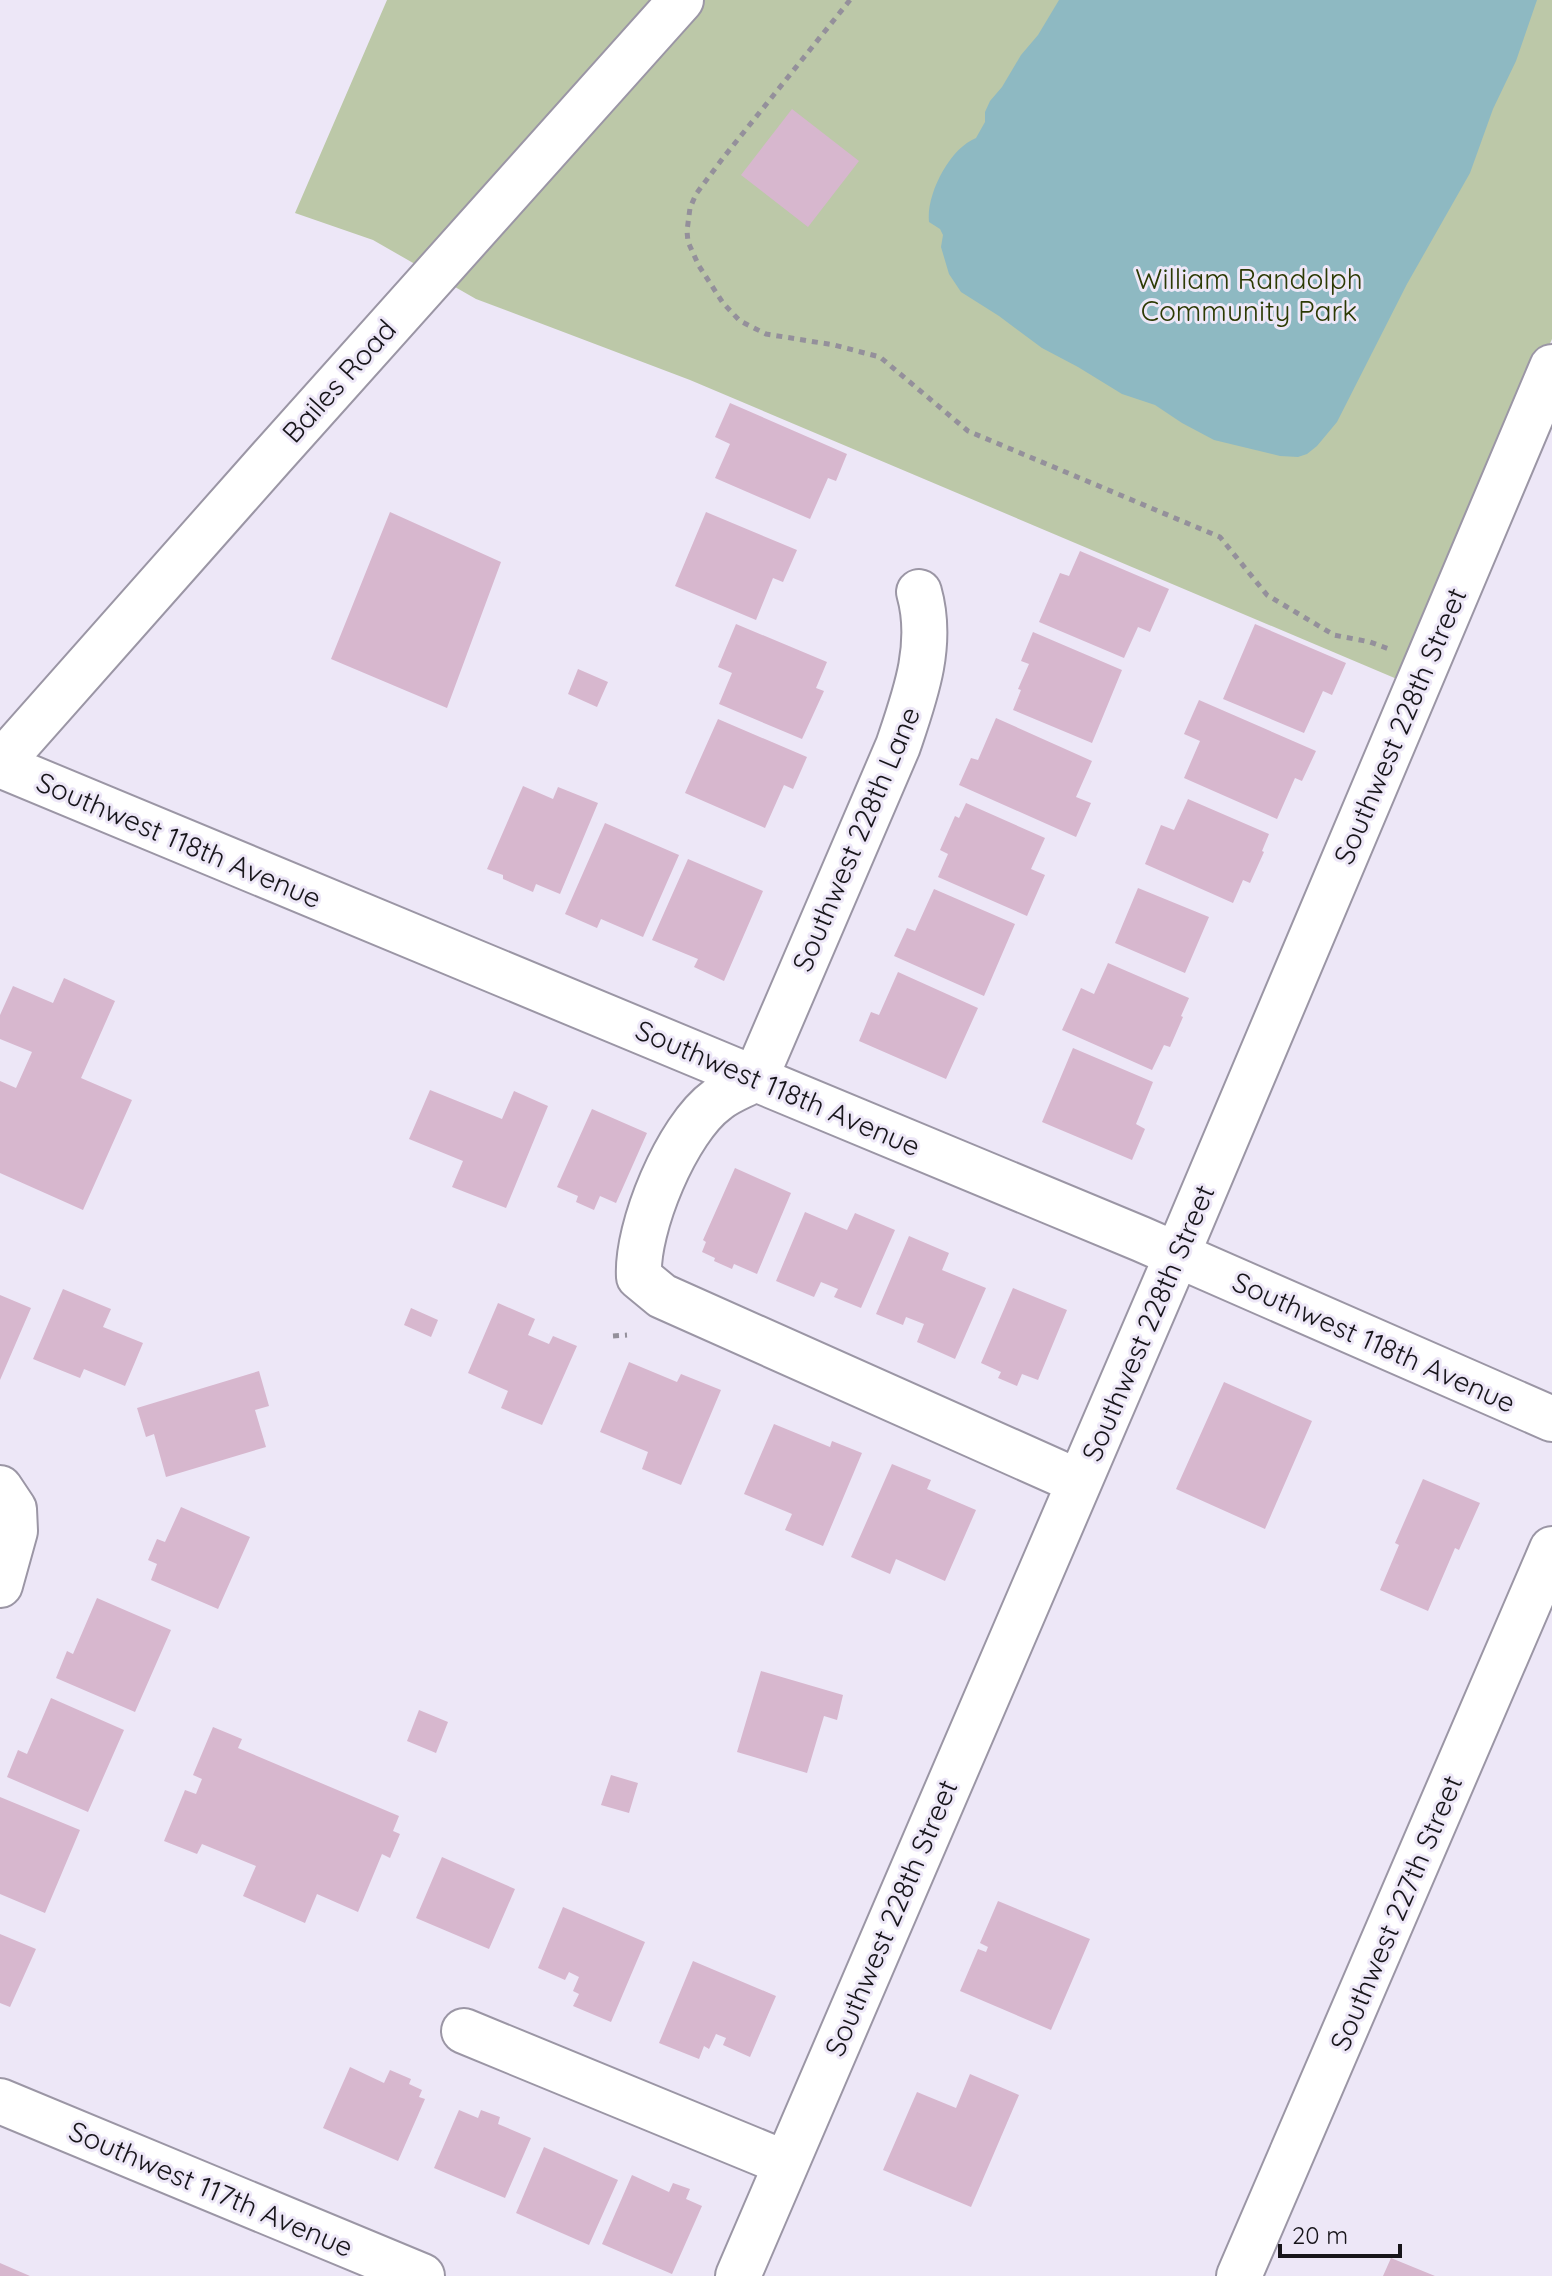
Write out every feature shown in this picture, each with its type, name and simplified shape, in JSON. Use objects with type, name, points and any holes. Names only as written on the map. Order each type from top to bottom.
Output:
[{"type":"street","name":"Bailes Road","points":[[0,765],[681,0]]},
{"type":"street","name":"Southwest 228th Street","points":[[738,2276],[1177,1255],[1552,367]]},
{"type":"street","name":"Southwest 228th Lane","points":[[755,1079],[898,746],[915,698],[925,638],[924,609],[919,592]]},
{"type":"street","name":"Southwest 118th Avenue","points":[[0,765],[1177,1255],[1552,1419]]},
{"type":"street","points":[[755,1079],[717,1100],[677,1149],[646,1219],[639,1252],[639,1277],[662,1296],[1079,1482]]},
{"type":"street","points":[[0,1585],[15,1531],[7,1498]]},
{"type":"street","name":"Southwest 227th Street","points":[[1239,2276],[1552,1549]]},
{"type":"street","points":[[464,2031],[785,2163]]},
{"type":"street","name":"Southwest 117th Avenue","points":[[0,2101],[422,2276]]},
{"type":"path","points":[[850,0],[723,158],[696,194],[690,208],[688,242],[699,266],[723,303],[740,321],[766,334],[834,345],[880,357],[968,431],[1220,537],[1267,595],[1334,635],[1370,642],[1393,651]]},
{"type":"path","points":[[613,1336],[627,1335]]},
{"type":"green space","name":"William Randolph Community Park","points":[[387,0],[1552,0],[1552,339],[1404,682],[690,380],[476,299],[373,240],[295,213]]},
{"type":"water","points":[[1059,0],[1537,0],[1516,61],[1493,109],[1470,173],[1407,284],[1337,422],[1307,454],[1280,456],[1214,440],[1155,405],[1122,394],[1042,348],[961,292],[949,274],[941,247],[943,235],[929,222],[931,198],[942,173],[957,151],[976,138],[985,122],[990,101],[1038,35]]},
{"type":"building","points":[[792,109],[859,161],[808,227],[741,175]]},
{"type":"building","points":[[730,403],[847,454],[836,481],[828,478],[810,519],[715,478],[730,444],[715,437]]},
{"type":"building","points":[[390,512],[501,562],[447,708],[331,659]]},
{"type":"building","points":[[706,512],[797,550],[783,582],[773,578],[756,620],[675,586]]},
{"type":"building","points":[[1080,551],[1169,589],[1150,632],[1138,627],[1124,658],[1039,622],[1060,573],[1069,576]]},
{"type":"building","points":[[736,624],[827,662],[816,688],[824,691],[802,739],[719,704],[732,673],[718,667]]},
{"type":"building","points":[[1255,624],[1346,663],[1332,695],[1323,691],[1304,733],[1223,699]]},
{"type":"building","points":[[1033,632],[1122,670],[1092,743],[1013,710],[1029,664],[1021,661]]},
{"type":"building","points":[[578,669],[608,682],[597,707],[568,694]]},
{"type":"building","points":[[1199,700],[1316,751],[1302,781],[1295,778],[1277,819],[1184,778],[1200,741],[1184,734]]},
{"type":"building","points":[[996,718],[1092,761],[1076,797],[1091,803],[1076,837],[959,785],[971,758],[978,760]]},
{"type":"building","points":[[718,719],[807,757],[793,789],[784,785],[765,828],[685,793]]},
{"type":"building","points":[[523,786],[553,799],[558,787],[598,803],[560,894],[536,884],[533,892],[487,869]]},
{"type":"building","points":[[1188,799],[1269,834],[1250,883],[1243,880],[1233,903],[1145,864],[1161,825],[1174,830]]},
{"type":"building","points":[[966,803],[1045,838],[1031,869],[1045,875],[1027,916],[938,877],[948,854],[940,850],[955,816],[959,818]]},
{"type":"building","points":[[605,823],[679,855],[643,937],[601,919],[597,928],[565,914]]},
{"type":"building","points":[[688,859],[763,891],[724,981],[694,967],[698,959],[652,940]]},
{"type":"building","points":[[1138,888],[1209,917],[1185,973],[1115,943]]},
{"type":"building","points":[[934,889],[1015,924],[984,996],[894,956],[907,928],[915,931]]},
{"type":"building","points":[[1108,963],[1189,998],[1170,1047],[1164,1045],[1152,1070],[1062,1030],[1081,988],[1094,994]]},
{"type":"building","points":[[898,972],[978,1008],[946,1079],[859,1041],[871,1012],[879,1015]]},
{"type":"building","points":[[64,978],[115,1001],[81,1078],[132,1100],[83,1210],[0,1173],[0,1081],[16,1088],[32,1052],[0,1039],[0,1015],[13,986],[53,1003]]},
{"type":"building","points":[[1073,1048],[1153,1082],[1136,1124],[1145,1129],[1132,1160],[1042,1122]]},
{"type":"building","points":[[430,1090],[502,1119],[514,1091],[548,1106],[506,1208],[452,1187],[463,1161],[409,1139]]},
{"type":"building","points":[[592,1109],[647,1133],[616,1203],[600,1196],[594,1210],[576,1202],[578,1196],[557,1187]]},
{"type":"building","points":[[735,1168],[791,1193],[757,1274],[734,1264],[732,1269],[702,1252],[706,1242],[703,1240]]},
{"type":"building","points":[[805,1212],[847,1230],[855,1213],[895,1230],[861,1308],[834,1297],[838,1289],[821,1282],[814,1297],[776,1281]]},
{"type":"building","points":[[909,1236],[949,1253],[942,1270],[986,1288],[955,1359],[917,1342],[924,1324],[906,1317],[903,1325],[876,1314]]},
{"type":"building","points":[[1013,1288],[1067,1310],[1038,1380],[1022,1374],[1017,1386],[998,1378],[1001,1372],[981,1363]]},
{"type":"building","points":[[63,1289],[111,1309],[103,1327],[143,1343],[125,1386],[84,1369],[80,1378],[33,1359]]},
{"type":"building","points":[[0,1295],[31,1308],[0,1380]]},
{"type":"building","points":[[498,1303],[535,1319],[528,1335],[549,1344],[553,1336],[577,1346],[542,1425],[501,1408],[508,1391],[468,1373]]},
{"type":"building","points":[[411,1308],[438,1320],[431,1337],[404,1325]]},
{"type":"building","points":[[629,1362],[677,1382],[681,1374],[721,1390],[681,1485],[642,1469],[648,1452],[600,1432]]},
{"type":"building","points":[[259,1371],[269,1406],[255,1410],[266,1447],[166,1477],[154,1434],[146,1437],[137,1408]]},
{"type":"building","points":[[1224,1382],[1312,1421],[1265,1529],[1176,1489]]},
{"type":"building","points":[[774,1424],[830,1447],[832,1441],[862,1453],[823,1546],[785,1530],[792,1514],[744,1494]]},
{"type":"building","points":[[892,1464],[931,1480],[927,1489],[976,1510],[945,1581],[896,1559],[890,1574],[851,1557]]},
{"type":"building","points":[[1423,1479],[1480,1503],[1459,1550],[1455,1548],[1428,1611],[1380,1590],[1399,1545],[1395,1543]]},
{"type":"building","points":[[181,1507],[250,1537],[218,1609],[151,1580],[157,1564],[148,1560],[157,1539],[165,1542]]},
{"type":"building","points":[[97,1598],[171,1630],[135,1712],[56,1678],[67,1651],[73,1654]]},
{"type":"building","points":[[761,1671],[843,1695],[837,1720],[824,1716],[807,1773],[737,1752]]},
{"type":"building","points":[[51,1698],[124,1730],[88,1812],[7,1777],[18,1750],[27,1754]]},
{"type":"building","points":[[419,1710],[448,1722],[436,1753],[407,1741]]},
{"type":"building","points":[[213,1727],[242,1739],[238,1748],[399,1816],[393,1831],[400,1834],[390,1858],[382,1854],[358,1912],[317,1894],[305,1923],[243,1896],[256,1866],[202,1844],[197,1854],[164,1841],[185,1790],[196,1794],[202,1779],[193,1775]]},
{"type":"building","points":[[611,1775],[638,1783],[629,1813],[601,1805]]},
{"type":"building","points":[[0,1797],[80,1830],[45,1913],[0,1894]]},
{"type":"building","points":[[442,1857],[515,1889],[489,1949],[416,1918]]},
{"type":"building","points":[[998,1901],[1090,1939],[1051,2030],[960,1991],[978,1949],[986,1952],[988,1947],[980,1943]]},
{"type":"building","points":[[563,1907],[645,1942],[611,2022],[573,2006],[579,1994],[573,1991],[579,1977],[569,1972],[565,1980],[538,1968]]},
{"type":"building","points":[[0,1934],[36,1949],[10,2007],[0,2003]]},
{"type":"building","points":[[693,1961],[776,1996],[750,2057],[723,2045],[726,2038],[716,2034],[709,2049],[704,2046],[699,2059],[659,2043]]},
{"type":"building","points":[[350,2067],[384,2083],[390,2070],[411,2079],[409,2084],[422,2090],[419,2097],[425,2099],[398,2161],[323,2128]]},
{"type":"building","points":[[970,2074],[1019,2095],[971,2207],[883,2170],[917,2092],[956,2108]]},
{"type":"building","points":[[459,2110],[478,2118],[481,2110],[500,2117],[498,2124],[531,2138],[505,2198],[434,2168]]},
{"type":"building","points":[[544,2147],[618,2180],[589,2245],[516,2213]]},
{"type":"building","points":[[632,2175],[669,2192],[673,2183],[690,2189],[686,2199],[702,2206],[672,2274],[602,2244]]},
{"type":"building","points":[[1391,2258],[1435,2276],[1383,2276]]},
{"type":"building","points":[[0,2263],[30,2276],[0,2276]]}]
